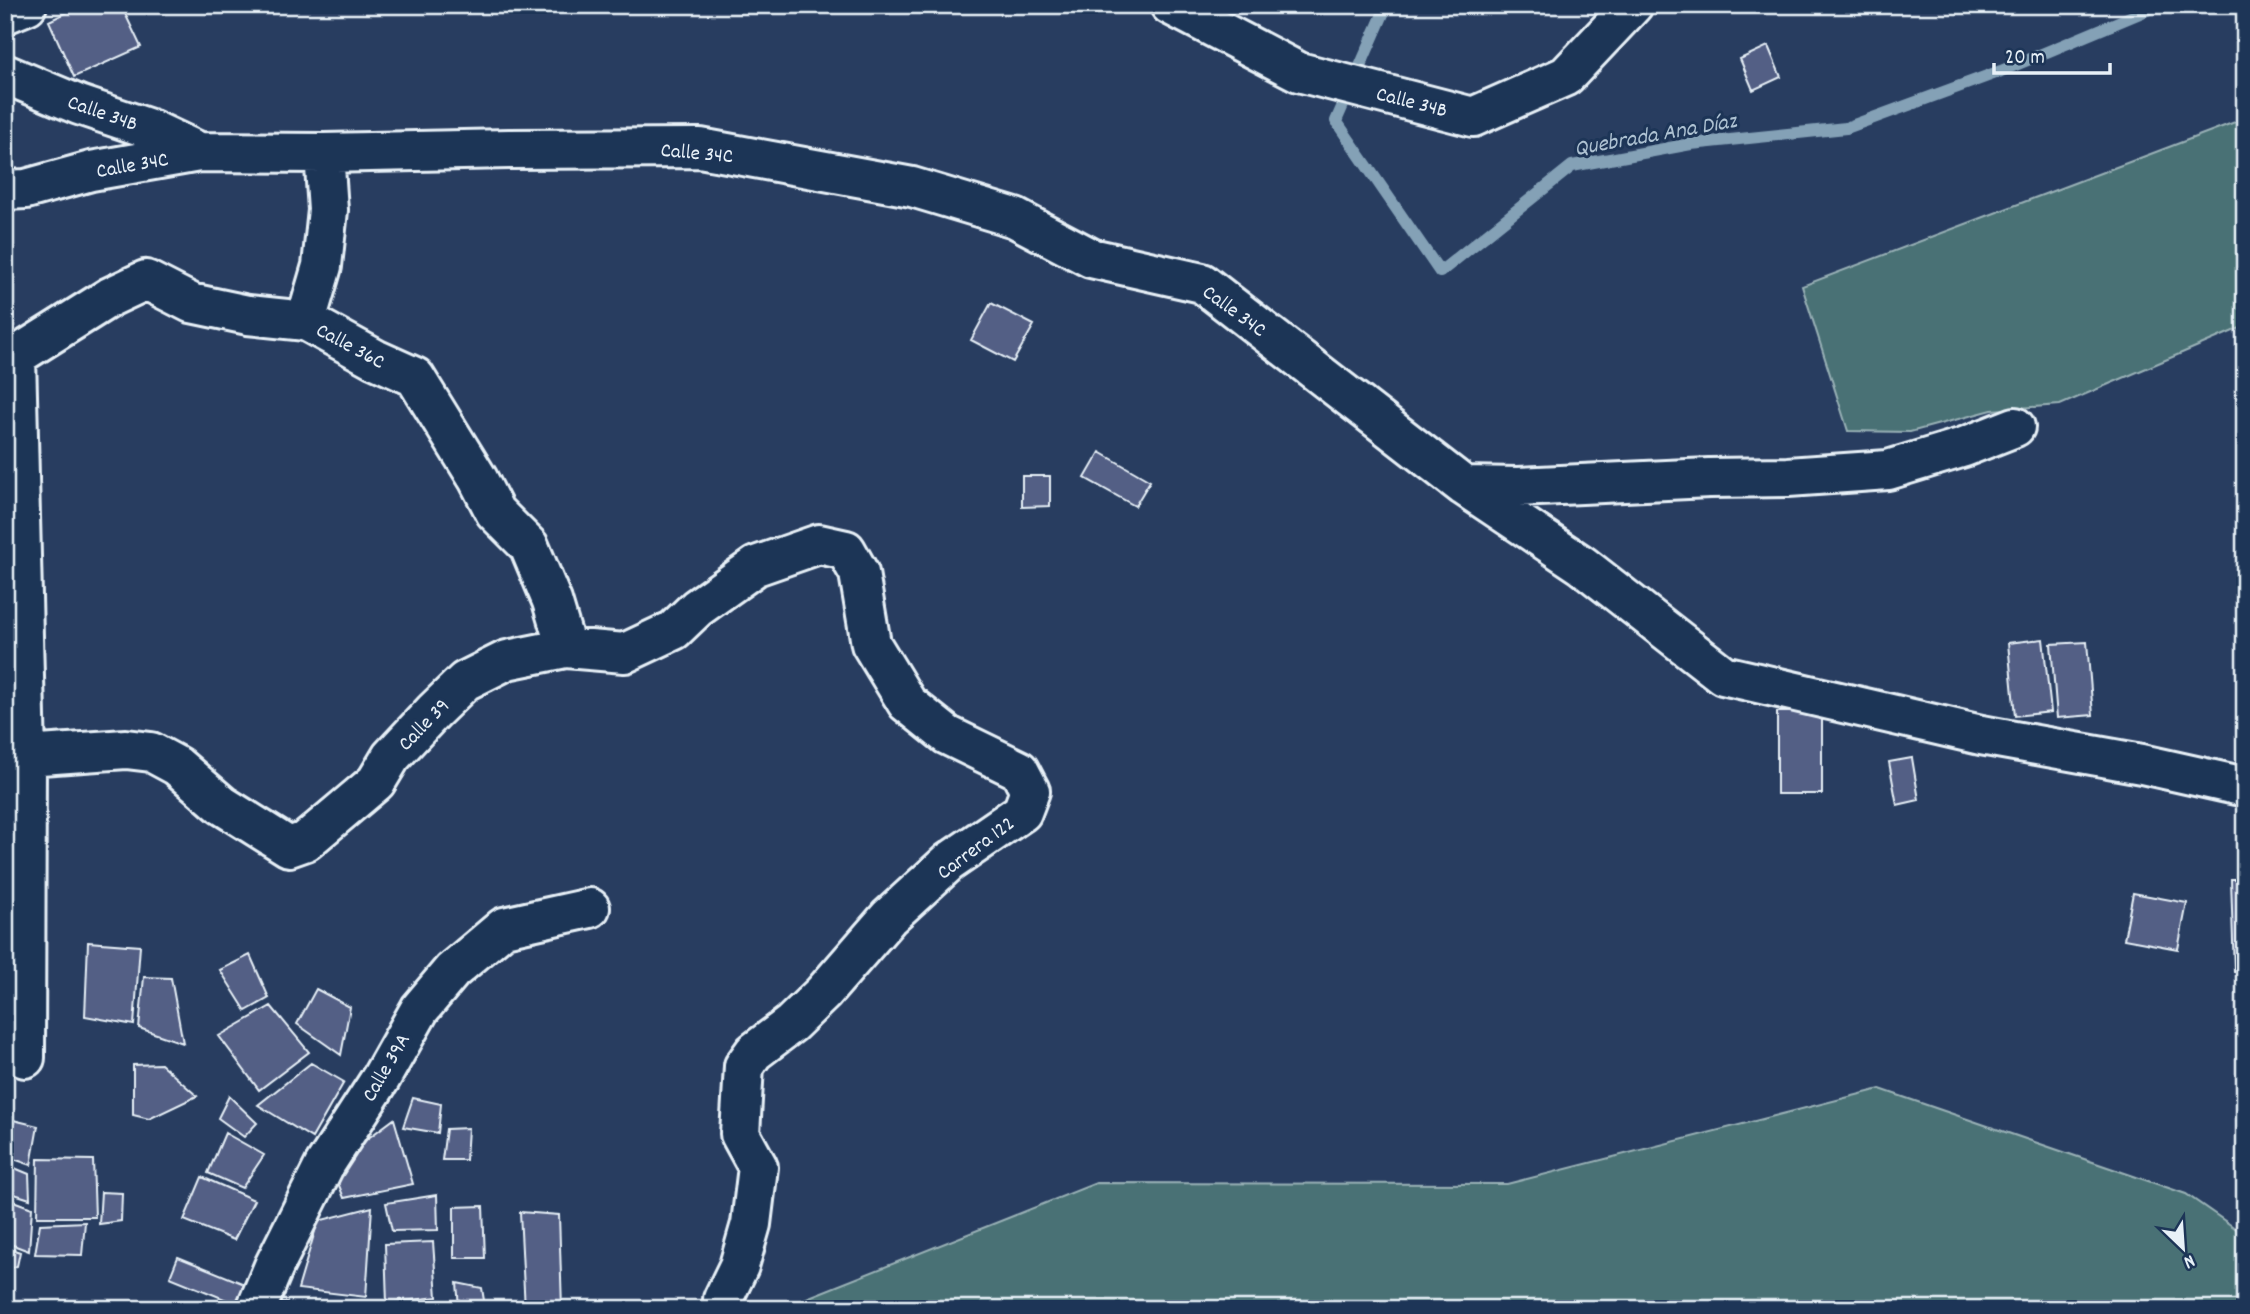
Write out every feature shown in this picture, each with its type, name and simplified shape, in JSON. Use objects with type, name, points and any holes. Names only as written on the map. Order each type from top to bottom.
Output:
[{"type":"street","points":[[5,14],[27,5]]},
{"type":"street","name":"Calle 34B","points":[[1170,5],[1299,72],[1473,117],[1566,76],[1633,5]]},
{"type":"street","name":"Calle 34B","points":[[5,74],[79,105],[150,129],[199,152]]},
{"type":"street","name":"Calle 34C","points":[[5,190],[26,189],[91,171],[199,152],[700,148],[912,187],[1015,218],[1091,258],[1202,284],[1464,486],[1581,565],[1723,675],[1982,735],[2142,764],[2245,787]]},
{"type":"street","points":[[306,321],[322,266],[328,210],[324,153]]},
{"type":"street","name":"Calle 36C","points":[[11,359],[110,297],[146,280],[191,303],[248,315],[306,321],[375,359],[415,377],[478,479],[495,512],[529,546],[552,601],[566,648]]},
{"type":"street","points":[[11,359],[26,756],[25,1058]]},
{"type":"street","points":[[1464,486],[1788,477],[1888,470],[1964,447],[2015,427]]},
{"type":"street","name":"Calle 39","points":[[26,756],[125,749],[151,752],[177,766],[222,805],[289,847],[306,841],[376,782],[391,757],[465,681],[507,660],[566,648],[625,653],[674,631],[697,608],[756,566],[819,544],[846,550]]},
{"type":"street","name":"Carrera 122","points":[[724,1309],[723,1299],[739,1266],[751,1224],[758,1167],[740,1134],[744,1066],[754,1052],[791,1024],[823,993],[889,917],[949,862],[1022,811],[1030,790],[1019,770],[947,735],[908,703],[871,644],[859,573],[846,550]]},
{"type":"street","name":"Calle 39A","points":[[256,1309],[274,1266],[324,1166],[381,1078],[420,1009],[452,971],[504,927],[590,908]]},
{"type":"green space","points":[[2243,119],[2245,326],[2060,405],[1992,410],[1910,432],[1848,431],[1802,286]]},
{"type":"green space","points":[[1880,1089],[2186,1194],[2245,1235],[2245,1309],[779,1309],[1096,1183],[1507,1184]]},
{"type":"building","points":[[82,5],[121,5],[141,47],[74,77],[49,21]]},
{"type":"building","points":[[1701,5],[1726,5],[1705,14]]},
{"type":"building","points":[[1768,46],[1781,77],[1753,90],[1740,59]]},
{"type":"building","points":[[991,303],[1034,325],[1013,362],[971,340]]},
{"type":"building","points":[[1100,452],[1150,481],[1135,506],[1085,478]]},
{"type":"building","points":[[1022,476],[1050,476],[1050,506],[1022,507]]},
{"type":"building","points":[[2043,639],[2051,712],[2015,716],[2008,643]]},
{"type":"building","points":[[2087,642],[2093,715],[2057,718],[2051,644]]},
{"type":"building","points":[[1777,712],[1822,712],[1822,794],[1777,794]]},
{"type":"building","points":[[1912,758],[1919,800],[1897,805],[1889,762]]},
{"type":"building","points":[[2231,879],[2245,879],[2245,972],[2234,972]]},
{"type":"building","points":[[2133,893],[2187,903],[2178,949],[2124,939]]},
{"type":"building","points":[[88,942],[140,946],[134,1025],[85,1016]]},
{"type":"building","points":[[250,955],[269,998],[246,1011],[220,970]]},
{"type":"building","points":[[144,977],[171,978],[183,1043],[139,1028]]},
{"type":"building","points":[[316,989],[350,1007],[341,1055],[297,1024]]},
{"type":"building","points":[[271,1006],[309,1052],[259,1090],[219,1036]]},
{"type":"building","points":[[311,1063],[344,1082],[312,1138],[258,1105]]},
{"type":"building","points":[[161,1064],[197,1096],[149,1119],[133,1115],[133,1065]]},
{"type":"building","points":[[229,1096],[257,1123],[244,1137],[218,1118]]},
{"type":"building","points":[[413,1098],[441,1104],[438,1133],[403,1127]]},
{"type":"building","points":[[5,1118],[38,1126],[31,1165],[5,1156]]},
{"type":"building","points":[[394,1119],[413,1184],[344,1198],[335,1175],[367,1139]]},
{"type":"building","points":[[468,1128],[466,1160],[442,1160],[446,1129]]},
{"type":"building","points":[[225,1133],[264,1155],[242,1188],[208,1173]]},
{"type":"building","points":[[38,1159],[93,1160],[95,1217],[37,1217]]},
{"type":"building","points":[[5,1164],[29,1174],[30,1199],[5,1191]]},
{"type":"building","points":[[202,1177],[254,1200],[234,1240],[184,1220]]},
{"type":"building","points":[[101,1192],[122,1193],[121,1221],[99,1224]]},
{"type":"building","points":[[437,1195],[438,1230],[392,1231],[386,1203]]},
{"type":"building","points":[[5,1198],[32,1208],[29,1251],[5,1242]]},
{"type":"building","points":[[483,1206],[485,1258],[454,1258],[454,1207]]},
{"type":"building","points":[[372,1207],[366,1297],[298,1289],[318,1221]]},
{"type":"building","points":[[520,1212],[559,1215],[562,1308],[525,1309]]},
{"type":"building","points":[[85,1222],[82,1255],[35,1254],[40,1224]]},
{"type":"building","points":[[433,1242],[437,1297],[387,1303],[385,1244]]},
{"type":"building","points":[[5,1247],[20,1252],[17,1266],[5,1270]]},
{"type":"building","points":[[178,1257],[247,1285],[239,1305],[170,1277]]},
{"type":"building","points":[[457,1283],[482,1288],[485,1307],[459,1307]]},
{"type":"building","points":[[162,1300],[182,1309],[159,1309]]},
{"type":"building","points":[[260,1303],[287,1303],[288,1309],[258,1309]]},
{"type":"waterway","name":"Quebrada Ana Díaz","points":[[1387,5],[1336,121],[1440,272],[1572,166],[1691,144],[1846,128],[2001,71],[2159,5]]}]
